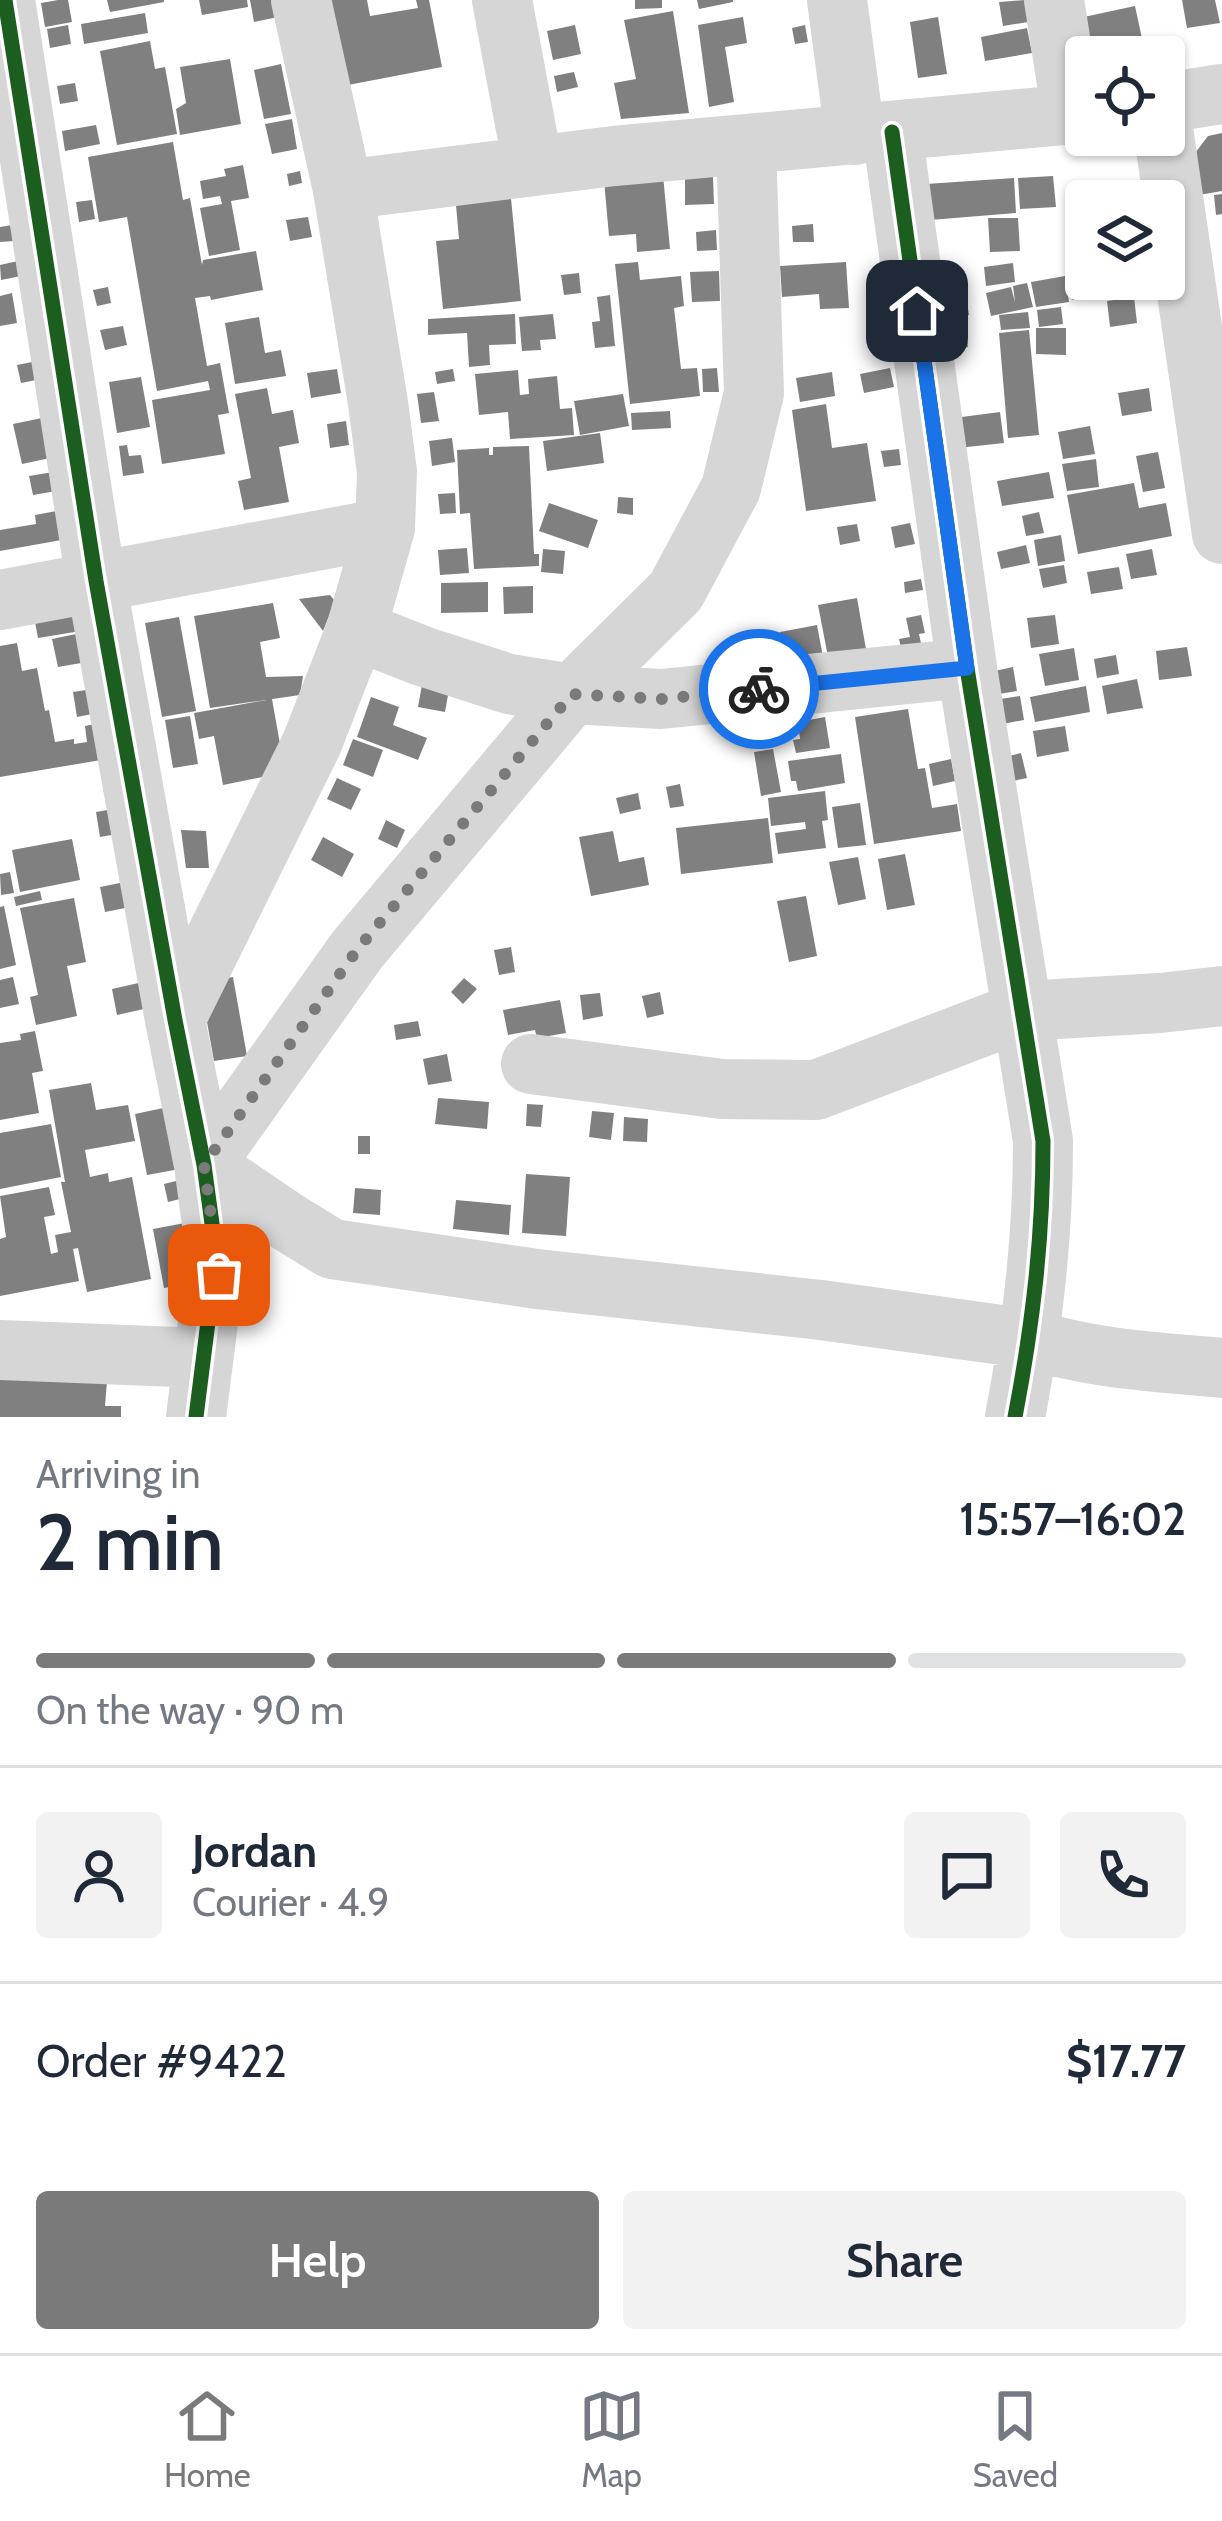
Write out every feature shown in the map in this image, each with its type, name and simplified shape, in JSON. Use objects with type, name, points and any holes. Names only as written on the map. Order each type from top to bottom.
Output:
[{"type":"street","points":[[5,0],[96,581],[204,1165],[219,1275],[209,1314],[196,1417]]},
{"type":"street","points":[[175,1020],[312,743],[356,630],[385,528],[387,472],[381,426],[343,190],[302,0]]},
{"type":"street","points":[[502,0],[532,166]]},
{"type":"street","points":[[837,0],[873,133],[967,668],[1043,1141],[1043,1219],[1030,1339],[1015,1417]]},
{"type":"street","points":[[1054,0],[1065,50]]},
{"type":"street","points":[[1185,100],[1222,94]]},
{"type":"street","points":[[343,190],[532,166],[1065,115]]},
{"type":"street","points":[[204,1165],[357,950],[572,694],[676,590],[730,488],[754,393],[746,144]]},
{"type":"street","points":[[1167,156],[1217,469],[1222,534]]},
{"type":"street","points":[[0,600],[385,528]]},
{"type":"street","points":[[356,630],[509,684],[572,694],[661,699],[967,668]]},
{"type":"street","points":[[531,1064],[722,1089],[816,1090],[1023,1011],[1222,996]]},
{"type":"street","points":[[204,1165],[332,1249],[538,1280],[821,1310],[1030,1339],[1118,1358],[1222,1368]]},
{"type":"street","points":[[0,1350],[202,1358]]},
{"type":"building","points":[[68,0],[72,22],[45,27],[41,3]]},
{"type":"building","points":[[107,0],[164,0],[164,2],[110,12]]},
{"type":"building","points":[[199,0],[247,0],[248,7],[202,15]]},
{"type":"building","points":[[250,0],[275,0],[278,17],[254,22]]},
{"type":"building","points":[[331,0],[367,0],[370,16],[418,8],[416,0],[429,0],[442,67],[348,85]]},
{"type":"building","points":[[635,0],[662,0],[662,8],[635,9]]},
{"type":"building","points":[[697,0],[733,0],[733,2],[699,9]]},
{"type":"building","points":[[1025,0],[1028,22],[1003,26],[999,2]]},
{"type":"building","points":[[1182,0],[1215,0],[1220,23],[1187,28]]},
{"type":"building","points":[[1135,6],[1141,36],[1077,36],[1070,20]]},
{"type":"building","points":[[673,11],[689,113],[621,119],[614,83],[636,79],[624,20]]},
{"type":"building","points":[[145,13],[148,33],[84,44],[81,24]]},
{"type":"building","points":[[743,17],[747,43],[725,47],[734,102],[709,107],[698,25]]},
{"type":"building","points":[[938,17],[947,74],[918,78],[910,22]]},
{"type":"building","points":[[68,25],[71,44],[50,48],[47,29]]},
{"type":"building","points":[[575,25],[581,54],[553,60],[547,31]]},
{"type":"building","points":[[805,25],[808,42],[795,44],[792,28]]},
{"type":"building","points":[[1027,28],[1032,53],[985,61],[981,37]]},
{"type":"building","points":[[150,41],[155,69],[165,67],[177,134],[117,145],[100,51]]},
{"type":"building","points":[[230,59],[241,124],[180,135],[176,109],[186,103],[180,67]]},
{"type":"building","points":[[281,64],[291,114],[264,119],[254,70]]},
{"type":"building","points":[[574,72],[578,87],[557,92],[554,76]]},
{"type":"building","points":[[75,83],[78,101],[60,104],[57,86]]},
{"type":"building","points":[[292,119],[297,149],[272,154],[265,124]]},
{"type":"building","points":[[96,125],[100,144],[65,151],[62,131]]},
{"type":"building","points":[[1222,133],[1222,191],[1199,195],[1192,157],[1208,136]]},
{"type":"building","points":[[173,142],[183,200],[190,198],[202,265],[203,260],[256,251],[263,290],[211,300],[210,296],[195,298],[207,366],[220,363],[229,413],[218,415],[225,454],[162,464],[152,400],[210,390],[208,381],[157,391],[127,217],[99,222],[88,157]]},
{"type":"building","points":[[243,165],[249,198],[231,201],[240,250],[209,256],[200,208],[222,204],[220,196],[203,199],[200,181],[226,176],[224,169]]},
{"type":"building","points":[[300,171],[302,183],[289,186],[287,174]]},
{"type":"building","points":[[663,175],[670,249],[637,252],[636,234],[609,236],[604,180]]},
{"type":"building","points":[[1053,176],[1056,207],[1020,209],[1018,178]]},
{"type":"building","points":[[685,177],[713,177],[714,204],[685,205]]},
{"type":"building","points":[[509,178],[521,301],[443,309],[436,241],[459,239],[454,183]]},
{"type":"building","points":[[1014,178],[1016,213],[930,220],[926,184]]},
{"type":"building","points":[[1222,194],[1222,214],[1216,215],[1214,195]]},
{"type":"building","points":[[92,200],[95,219],[79,222],[76,202]]},
{"type":"building","points":[[308,217],[312,237],[290,241],[286,220]]},
{"type":"building","points":[[988,218],[1018,218],[1020,251],[990,252]]},
{"type":"building","points":[[813,224],[814,242],[793,242],[792,226]]},
{"type":"building","points":[[12,225],[14,241],[0,242],[0,227]]},
{"type":"building","points":[[716,230],[717,250],[697,251],[696,232]]},
{"type":"building","points":[[18,261],[21,276],[1,280],[0,265]]},
{"type":"building","points":[[638,262],[640,280],[681,276],[684,306],[674,308],[681,369],[697,368],[700,396],[630,404],[615,264]]},
{"type":"building","points":[[846,262],[849,308],[820,309],[819,294],[782,297],[780,266]]},
{"type":"building","points":[[1013,263],[1015,282],[986,286],[984,267]]},
{"type":"building","points":[[719,271],[720,301],[692,302],[690,272]]},
{"type":"building","points":[[579,273],[581,293],[564,295],[561,275]]},
{"type":"building","points":[[1065,276],[1065,300],[1069,302],[1036,307],[1031,282]]},
{"type":"building","points":[[964,282],[969,315],[932,320],[927,287]]},
{"type":"building","points":[[1027,283],[1033,307],[991,316],[986,293],[1011,287],[1015,302],[1013,286]]},
{"type":"building","points":[[108,287],[111,303],[97,306],[93,290]]},
{"type":"building","points":[[12,293],[17,323],[0,326],[0,296]]},
{"type":"building","points":[[610,295],[615,346],[595,348],[592,322],[600,321],[597,297]]},
{"type":"building","points":[[1134,300],[1137,323],[1110,327],[1107,301]]},
{"type":"building","points":[[1061,307],[1063,324],[1039,327],[1037,310]]},
{"type":"building","points":[[1028,312],[1030,328],[1001,330],[999,315]]},
{"type":"building","points":[[515,314],[516,344],[489,345],[490,365],[469,367],[467,333],[428,335],[428,319]]},
{"type":"building","points":[[553,314],[556,339],[540,340],[541,350],[522,351],[519,317]]},
{"type":"building","points":[[259,317],[265,353],[281,350],[286,376],[235,384],[225,323]]},
{"type":"building","points":[[965,320],[968,347],[938,350],[935,323]]},
{"type":"building","points":[[123,326],[127,345],[105,350],[100,330]]},
{"type":"building","points":[[1036,328],[1066,328],[1066,355],[1036,354]]},
{"type":"building","points":[[1029,330],[1039,435],[1008,438],[999,333]]},
{"type":"building","points":[[37,361],[41,379],[21,383],[17,365]]},
{"type":"building","points":[[717,368],[719,392],[703,392],[702,369]]},
{"type":"building","points":[[890,368],[894,387],[864,393],[860,374]]},
{"type":"building","points":[[337,369],[341,393],[311,398],[307,373]]},
{"type":"building","points":[[453,369],[455,381],[437,384],[435,372]]},
{"type":"building","points":[[518,370],[520,395],[529,394],[528,379],[557,376],[560,409],[572,408],[574,435],[510,439],[508,412],[479,415],[475,374]]},
{"type":"building","points":[[832,372],[835,396],[800,402],[796,378]]},
{"type":"building","points":[[141,377],[150,427],[117,433],[109,382]]},
{"type":"building","points":[[267,388],[272,414],[293,410],[299,443],[279,447],[289,502],[244,510],[238,481],[251,478],[235,394]]},
{"type":"building","points":[[1149,388],[1152,411],[1122,416],[1118,393]]},
{"type":"building","points":[[434,392],[439,421],[421,423],[417,394]]},
{"type":"building","points":[[623,394],[629,426],[580,435],[574,401]]},
{"type":"building","points":[[826,404],[832,448],[867,443],[876,501],[806,511],[792,410]]},
{"type":"building","points":[[670,411],[671,428],[632,430],[631,413]]},
{"type":"building","points":[[1000,412],[1004,443],[958,448],[954,418]]},
{"type":"building","points":[[47,417],[55,457],[22,464],[13,424]]},
{"type":"building","points":[[346,421],[349,445],[330,448],[327,424]]},
{"type":"building","points":[[1090,426],[1095,454],[1063,459],[1058,432]]},
{"type":"building","points":[[600,433],[604,463],[547,471],[543,441]]},
{"type":"building","points":[[452,438],[455,462],[432,466],[429,441]]},
{"type":"building","points":[[127,445],[129,456],[141,455],[144,473],[123,476],[119,446]]},
{"type":"building","points":[[529,446],[534,554],[539,554],[539,566],[474,569],[470,513],[460,514],[457,450],[489,448],[493,455],[493,447]]},
{"type":"building","points":[[899,449],[901,465],[884,467],[881,451]]},
{"type":"building","points":[[1158,452],[1165,488],[1143,492],[1136,456]]},
{"type":"building","points":[[1096,459],[1099,487],[1067,491],[1062,464]]},
{"type":"building","points":[[53,472],[56,491],[33,495],[29,476]]},
{"type":"building","points":[[1049,472],[1054,498],[1002,506],[997,481]]},
{"type":"building","points":[[1134,483],[1139,508],[1166,503],[1172,536],[1078,554],[1067,495]]},
{"type":"building","points":[[455,493],[456,513],[440,514],[438,494]]},
{"type":"building","points":[[618,497],[633,498],[633,515],[617,513]]},
{"type":"building","points":[[549,503],[598,520],[588,548],[539,531]]},
{"type":"building","points":[[62,510],[67,539],[0,551],[0,530],[36,524],[35,515]]},
{"type":"building","points":[[1039,512],[1044,533],[1026,536],[1022,516]]},
{"type":"building","points":[[910,523],[915,544],[895,548],[891,527]]},
{"type":"building","points":[[857,524],[860,541],[840,545],[837,527]]},
{"type":"building","points":[[1061,535],[1065,561],[1038,566],[1034,540]]},
{"type":"building","points":[[1026,545],[1030,563],[1001,569],[997,552]]},
{"type":"building","points":[[467,548],[469,573],[440,575],[438,550]]},
{"type":"building","points":[[543,549],[565,551],[563,574],[541,572]]},
{"type":"building","points":[[1152,549],[1157,575],[1131,579],[1126,554]]},
{"type":"building","points":[[1064,565],[1067,583],[1043,588],[1039,569]]},
{"type":"building","points":[[1119,567],[1123,589],[1091,594],[1087,572]]},
{"type":"building","points":[[921,579],[923,590],[905,593],[904,582]]},
{"type":"building","points":[[488,582],[488,612],[441,613],[441,583]]},
{"type":"building","points":[[533,586],[533,613],[504,614],[503,587]]},
{"type":"building","points":[[330,595],[335,601],[323,631],[299,599]]},
{"type":"building","points":[[857,598],[867,655],[829,662],[818,605]]},
{"type":"building","points":[[273,603],[280,638],[260,642],[266,677],[303,676],[300,695],[210,708],[194,616]]},
{"type":"building","points":[[90,613],[93,629],[38,638],[35,622]]},
{"type":"building","points":[[921,615],[922,648],[902,652],[899,639],[910,637],[906,618]]},
{"type":"building","points":[[1055,615],[1059,644],[1031,648],[1027,618]]},
{"type":"building","points":[[179,617],[196,711],[162,717],[145,623]]},
{"type":"building","points":[[817,625],[824,662],[787,670],[780,632]]},
{"type":"building","points":[[81,633],[87,662],[58,667],[52,639]]},
{"type":"building","points":[[17,643],[22,671],[37,668],[55,742],[87,742],[85,726],[100,723],[107,759],[0,777],[0,646]]},
{"type":"building","points":[[1187,647],[1192,676],[1159,680],[1156,651]]},
{"type":"building","points":[[1074,648],[1079,680],[1045,686],[1039,654]]},
{"type":"building","points":[[1116,655],[1119,674],[1097,678],[1094,659]]},
{"type":"building","points":[[1013,667],[1017,691],[993,695],[990,672]]},
{"type":"building","points":[[423,679],[450,684],[445,712],[418,707]]},
{"type":"building","points":[[1137,679],[1143,708],[1107,714],[1102,686]]},
{"type":"building","points":[[1086,686],[1090,712],[1035,722],[1030,697]]},
{"type":"building","points":[[93,689],[97,713],[77,717],[73,692]]},
{"type":"building","points":[[1020,696],[1024,720],[997,725],[994,700]]},
{"type":"building","points":[[371,697],[399,707],[393,725],[427,738],[418,760],[357,737]]},
{"type":"building","points":[[272,699],[280,744],[267,776],[223,785],[214,736],[199,739],[194,713]]},
{"type":"building","points":[[908,709],[918,769],[925,768],[932,808],[957,804],[961,831],[874,844],[855,717]]},
{"type":"building","points":[[190,716],[198,764],[173,768],[165,720]]},
{"type":"building","points":[[825,717],[830,748],[796,753],[793,740],[800,739],[798,722]]},
{"type":"building","points":[[1065,726],[1069,751],[1037,757],[1033,731]]},
{"type":"building","points":[[353,739],[383,750],[373,777],[343,765]]},
{"type":"building","points":[[773,749],[781,792],[761,796],[754,752]]},
{"type":"building","points":[[1021,753],[1027,778],[1008,782],[1002,758]]},
{"type":"building","points":[[841,754],[845,783],[798,791],[796,781],[791,781],[788,761]]},
{"type":"building","points":[[951,759],[955,781],[933,786],[929,764]]},
{"type":"building","points":[[337,778],[361,789],[351,810],[327,799]]},
{"type":"building","points":[[680,784],[684,806],[670,808],[666,787]]},
{"type":"building","points":[[825,791],[826,848],[778,854],[775,833],[806,829],[805,822],[771,826],[768,798]]},
{"type":"building","points":[[638,793],[641,809],[620,814],[616,798]]},
{"type":"building","points":[[860,803],[866,845],[838,848],[832,807]]},
{"type":"building","points":[[113,809],[117,834],[100,837],[96,812]]},
{"type":"building","points":[[768,818],[773,863],[681,874],[676,828]]},
{"type":"building","points":[[386,820],[405,830],[397,848],[378,839]]},
{"type":"building","points":[[181,830],[206,831],[209,868],[186,868]]},
{"type":"building","points":[[613,831],[619,862],[644,857],[649,885],[591,896],[579,837]]},
{"type":"building","points":[[323,837],[354,854],[342,877],[311,860]]},
{"type":"building","points":[[72,839],[80,880],[20,892],[12,850]]},
{"type":"building","points":[[905,854],[915,905],[887,910],[878,859]]},
{"type":"building","points":[[858,857],[866,899],[838,905],[829,862]]},
{"type":"building","points":[[10,872],[14,893],[1,895],[0,874]]},
{"type":"building","points":[[125,882],[130,907],[105,912],[100,887]]},
{"type":"building","points":[[40,891],[42,900],[16,906],[14,897]]},
{"type":"building","points":[[806,896],[817,956],[789,962],[777,901]]},
{"type":"building","points":[[74,898],[86,962],[67,966],[77,1016],[36,1025],[30,997],[38,995],[20,908]]},
{"type":"building","points":[[4,906],[16,965],[0,969],[0,907]]},
{"type":"building","points":[[511,947],[515,972],[499,975],[494,950]]},
{"type":"building","points":[[13,977],[19,1004],[0,1008],[0,980]]},
{"type":"building","points":[[233,977],[247,1056],[214,1061],[200,983]]},
{"type":"building","points":[[464,978],[477,989],[463,1004],[451,992]]},
{"type":"building","points":[[143,982],[148,1008],[117,1015],[112,989]]},
{"type":"building","points":[[660,992],[664,1014],[647,1018],[642,996]]},
{"type":"building","points":[[600,993],[603,1016],[583,1020],[580,995]]},
{"type":"building","points":[[560,1000],[566,1033],[537,1038],[535,1030],[508,1035],[503,1010]]},
{"type":"building","points":[[418,1021],[421,1036],[396,1040],[394,1025]]},
{"type":"building","points":[[35,1031],[43,1071],[32,1073],[39,1113],[0,1120],[0,1043],[21,1040],[20,1034]]},
{"type":"building","points":[[447,1054],[452,1081],[428,1085],[423,1059]]},
{"type":"building","points":[[91,1083],[96,1110],[128,1105],[135,1141],[85,1150],[90,1177],[108,1173],[109,1182],[132,1177],[151,1279],[87,1292],[78,1248],[73,1249],[79,1281],[0,1296],[0,1239],[6,1237],[0,1196],[49,1187],[55,1215],[44,1217],[51,1254],[58,1252],[55,1235],[71,1232],[49,1090]]},
{"type":"building","points":[[438,1098],[489,1102],[487,1129],[435,1124]]},
{"type":"building","points":[[527,1104],[543,1105],[541,1127],[526,1126]]},
{"type":"building","points":[[168,1107],[180,1169],[147,1175],[135,1114]]},
{"type":"building","points":[[592,1111],[614,1113],[611,1140],[589,1137]]},
{"type":"building","points":[[624,1117],[648,1119],[647,1142],[623,1141]]},
{"type":"building","points":[[51,1124],[61,1177],[0,1189],[0,1133]]},
{"type":"building","points":[[358,1136],[370,1136],[370,1154],[358,1154]]},
{"type":"building","points":[[526,1174],[570,1177],[566,1236],[522,1233]]},
{"type":"building","points":[[180,1180],[184,1198],[168,1202],[164,1184]]},
{"type":"building","points":[[355,1188],[381,1190],[380,1215],[353,1213]]},
{"type":"building","points":[[456,1200],[511,1205],[509,1235],[453,1229]]},
{"type":"building","points":[[201,1220],[207,1280],[164,1288],[153,1229]]},
{"type":"building","points":[[0,1363],[108,1369],[105,1406],[121,1406],[121,1417],[0,1417]]},
{"type":"cycle path","points":[[5,0],[96,581],[204,1165],[219,1275],[209,1314],[196,1417]]},
{"type":"cycle path","points":[[892,132],[967,668],[1043,1141],[1036,1280],[1015,1417]]},
{"type":"way so far","points":[[219,1275],[204,1165],[357,950],[572,694],[661,699],[759,689]]},
{"type":"route","points":[[759,689],[967,668],[917,311]]}]
